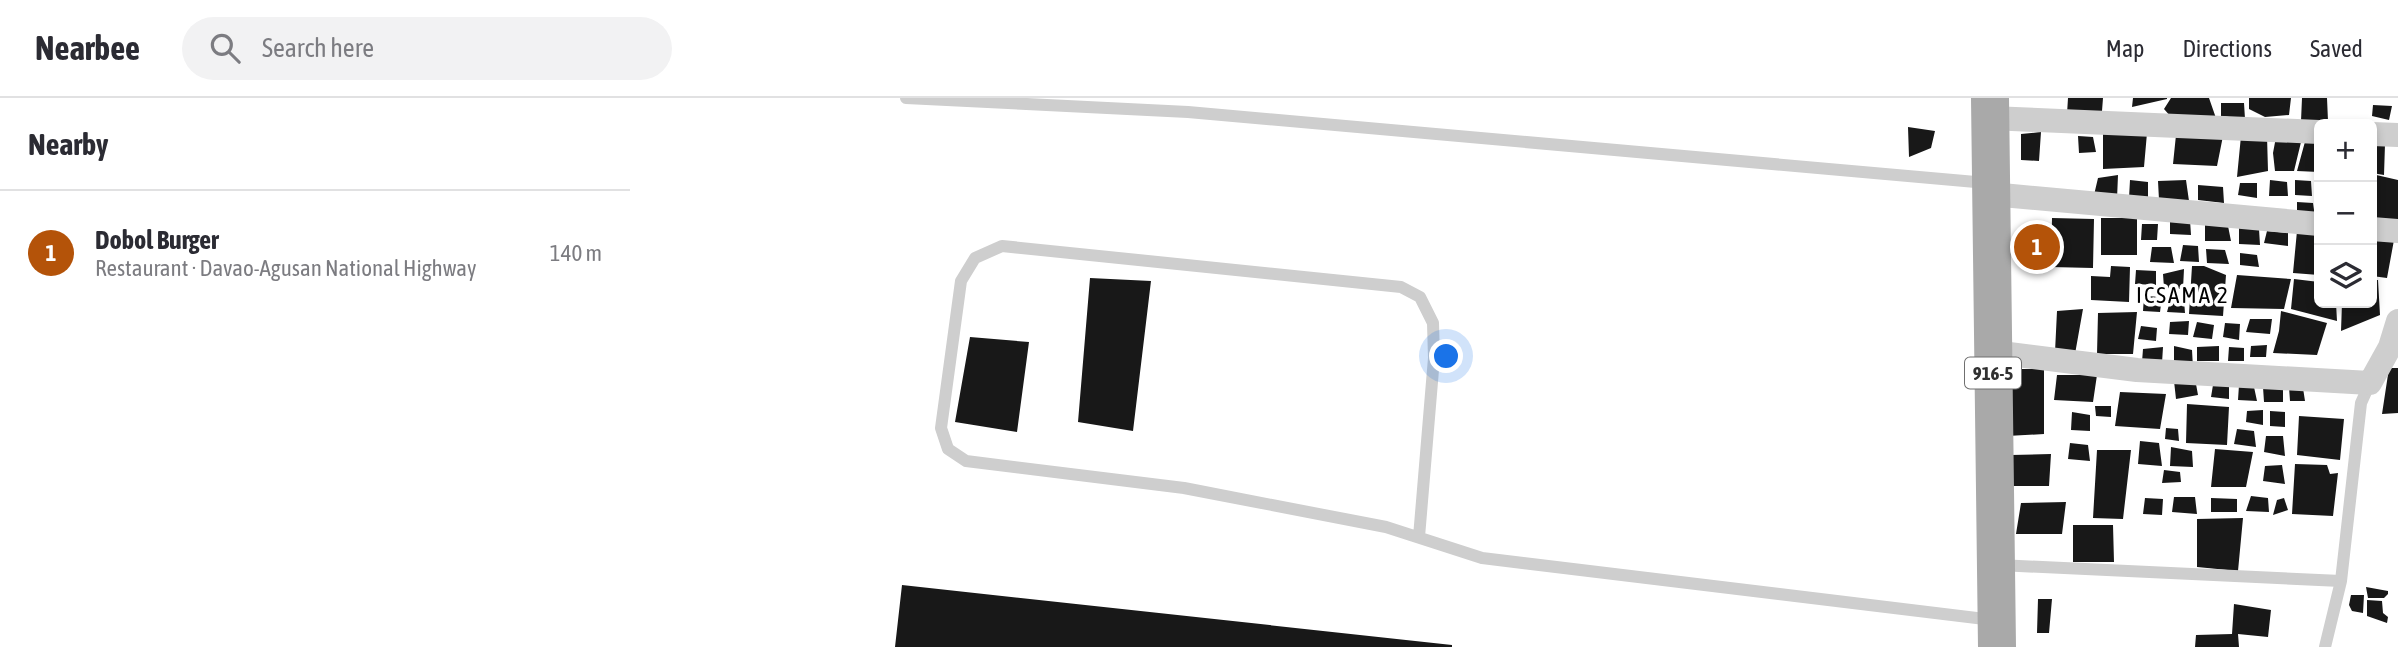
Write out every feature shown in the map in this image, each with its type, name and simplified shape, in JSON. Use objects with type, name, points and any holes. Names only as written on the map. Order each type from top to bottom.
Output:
[{"type":"main road","name":"916-5","points":[[1990,108],[1997,634]]},
{"type":"street","points":[[1990,108],[2314,132]]},
{"type":"street","points":[[2377,134],[2398,135]]},
{"type":"street","points":[[1991,189],[2314,223]]},
{"type":"street","points":[[2377,229],[2398,231]]},
{"type":"street","points":[[1993,352],[2137,370],[2370,383],[2390,347],[2398,321]]},
{"type":"lane","points":[[906,98],[1188,112],[1991,189]]},
{"type":"lane","points":[[1419,537],[1434,358],[1433,323],[1420,297],[1401,287],[1002,246],[975,258],[961,281],[941,428],[948,449],[966,461],[1184,488],[1386,527],[1482,558],[1997,634]]},
{"type":"lane","points":[[2325,647],[2341,581],[2361,403],[2370,383]]},
{"type":"lane","points":[[1995,565],[2341,581]]},
{"type":"building","points":[[2068,98],[2103,98],[2102,111],[2067,114]]},
{"type":"building","points":[[2133,98],[2167,98],[2167,99],[2132,107]]},
{"type":"building","points":[[2171,98],[2209,98],[2217,121],[2171,117],[2164,109]]},
{"type":"building","points":[[2249,98],[2291,98],[2289,115],[2265,117],[2249,109]]},
{"type":"building","points":[[2302,98],[2327,98],[2328,119],[2301,121]]},
{"type":"building","points":[[2221,103],[2244,103],[2245,119],[2221,116]]},
{"type":"building","points":[[2373,105],[2392,106],[2389,120],[2372,116]]},
{"type":"building","points":[[1908,127],[1935,131],[1931,148],[1909,157]]},
{"type":"building","points":[[2103,130],[2147,133],[2144,167],[2103,169]]},
{"type":"building","points":[[2041,132],[2039,161],[2021,160],[2021,134]]},
{"type":"building","points":[[2176,135],[2223,136],[2217,166],[2173,164]]},
{"type":"building","points":[[2078,136],[2093,137],[2096,152],[2079,153]]},
{"type":"building","points":[[2241,136],[2267,136],[2268,171],[2237,177]]},
{"type":"building","points":[[2276,137],[2302,138],[2294,171],[2275,171],[2273,153]]},
{"type":"building","points":[[2306,138],[2314,138],[2314,172],[2297,171]]},
{"type":"building","points":[[2377,143],[2385,144],[2384,175],[2377,174]]},
{"type":"building","points":[[2118,175],[2117,199],[2094,195],[2098,178]]},
{"type":"building","points":[[2377,175],[2398,180],[2398,225],[2377,222]]},
{"type":"building","points":[[2130,180],[2148,182],[2148,200],[2129,198]]},
{"type":"building","points":[[2186,180],[2189,201],[2159,200],[2158,181]]},
{"type":"building","points":[[2270,180],[2287,182],[2288,196],[2269,196]]},
{"type":"building","points":[[2295,180],[2311,181],[2312,196],[2295,195]]},
{"type":"building","points":[[2240,183],[2257,183],[2257,198],[2238,195]]},
{"type":"building","points":[[2198,185],[2223,187],[2224,203],[2198,200]]},
{"type":"building","points":[[2297,202],[2313,203],[2314,217],[2297,215]]},
{"type":"building","points":[[2052,218],[2094,219],[2093,268],[2051,267]]},
{"type":"building","points":[[2101,218],[2137,218],[2137,255],[2101,255]]},
{"type":"building","points":[[2170,219],[2190,220],[2191,235],[2170,234]]},
{"type":"building","points":[[2142,224],[2158,224],[2157,240],[2141,240]]},
{"type":"building","points":[[2205,225],[2228,226],[2231,241],[2205,241]]},
{"type":"building","points":[[2239,228],[2259,229],[2260,245],[2239,244]]},
{"type":"building","points":[[2314,230],[2314,275],[2293,273],[2297,231]]},
{"type":"building","points":[[2267,231],[2288,233],[2288,246],[2264,243]]},
{"type":"building","points":[[2030,237],[2045,237],[2044,258],[2029,258]]},
{"type":"building","points":[[2377,238],[2394,240],[2387,278],[2377,277]]},
{"type":"building","points":[[2183,245],[2198,246],[2199,262],[2180,261]]},
{"type":"building","points":[[2152,247],[2171,247],[2174,263],[2150,262]]},
{"type":"building","points":[[2206,249],[2225,250],[2229,264],[2207,263]]},
{"type":"building","points":[[2240,253],[2257,255],[2259,267],[2240,265]]},
{"type":"building","points":[[2111,266],[2130,267],[2129,302],[2091,300],[2091,276],[2110,277]]},
{"type":"building","points":[[2192,266],[2204,266],[2226,275],[2223,316],[2189,314]]},
{"type":"building","points":[[2184,269],[2183,289],[2164,288],[2163,274]]},
{"type":"building","points":[[2136,270],[2156,271],[2156,285],[2135,284]]},
{"type":"building","points":[[2237,275],[2291,279],[2284,309],[2231,308]]},
{"type":"building","points":[[1090,278],[1151,281],[1133,431],[1078,422]]},
{"type":"building","points":[[2294,279],[2314,281],[2314,308],[2336,308],[2337,321],[2291,309]]},
{"type":"building","points":[[2378,280],[2380,315],[2341,331],[2342,308],[2377,308]]},
{"type":"building","points":[[2144,296],[2162,297],[2160,312],[2143,311]]},
{"type":"building","points":[[2184,300],[2185,313],[2167,312],[2170,301]]},
{"type":"building","points":[[2083,309],[2075,354],[2055,352],[2057,311]]},
{"type":"building","points":[[2281,311],[2327,323],[2317,355],[2273,353]]},
{"type":"building","points":[[2137,312],[2133,354],[2097,354],[2098,313]]},
{"type":"building","points":[[2250,319],[2272,319],[2270,334],[2246,332]]},
{"type":"building","points":[[2189,321],[2188,335],[2169,334],[2170,322]]},
{"type":"building","points":[[2197,322],[2214,325],[2212,339],[2193,337]]},
{"type":"building","points":[[2225,323],[2240,324],[2239,340],[2223,337]]},
{"type":"building","points":[[2141,326],[2157,328],[2156,341],[2138,339]]},
{"type":"building","points":[[970,337],[1029,342],[1017,432],[955,422]]},
{"type":"building","points":[[2267,345],[2266,357],[2250,357],[2251,346]]},
{"type":"building","points":[[2174,346],[2192,350],[2193,368],[2174,367]]},
{"type":"building","points":[[2219,346],[2219,361],[2197,361],[2197,347]]},
{"type":"building","points":[[2163,347],[2162,363],[2142,362],[2143,349]]},
{"type":"building","points":[[2229,347],[2244,348],[2244,361],[2228,361]]},
{"type":"building","points":[[2389,368],[2398,368],[2398,413],[2382,414]]},
{"type":"building","points":[[2009,369],[2044,369],[2044,434],[2007,436]]},
{"type":"building","points":[[2057,375],[2097,375],[2093,402],[2054,400]]},
{"type":"building","points":[[2174,381],[2196,384],[2198,395],[2176,399]]},
{"type":"building","points":[[2213,385],[2229,386],[2229,399],[2211,397]]},
{"type":"building","points":[[2239,385],[2254,387],[2257,401],[2238,400]]},
{"type":"building","points":[[2283,386],[2283,402],[2264,402],[2263,387]]},
{"type":"building","points":[[2289,387],[2303,388],[2305,401],[2290,401]]},
{"type":"building","points":[[2120,392],[2166,394],[2160,429],[2115,426]]},
{"type":"building","points":[[2187,404],[2229,407],[2227,445],[2186,443]]},
{"type":"building","points":[[2095,406],[2111,406],[2111,417],[2096,416]]},
{"type":"building","points":[[2263,410],[2263,425],[2246,422],[2247,411]]},
{"type":"building","points":[[2270,411],[2285,412],[2285,427],[2270,426]]},
{"type":"building","points":[[2072,412],[2090,415],[2090,431],[2071,430]]},
{"type":"building","points":[[2299,416],[2344,419],[2340,460],[2297,455]]},
{"type":"building","points":[[2166,428],[2178,429],[2179,441],[2165,439]]},
{"type":"building","points":[[2237,429],[2254,431],[2256,447],[2234,444]]},
{"type":"building","points":[[2266,436],[2283,436],[2285,456],[2264,452]]},
{"type":"building","points":[[2140,441],[2159,443],[2162,466],[2138,464]]},
{"type":"building","points":[[2070,443],[2088,445],[2090,461],[2068,459]]},
{"type":"building","points":[[2171,447],[2192,451],[2193,467],[2170,466]]},
{"type":"building","points":[[2215,449],[2253,452],[2246,487],[2211,487]]},
{"type":"building","points":[[2097,450],[2131,450],[2123,519],[2093,518]]},
{"type":"building","points":[[2051,454],[2049,486],[2010,486],[2011,455]]},
{"type":"building","points":[[2295,464],[2327,465],[2330,474],[2338,473],[2333,516],[2292,514]]},
{"type":"building","points":[[2282,465],[2285,484],[2263,481],[2265,466]]},
{"type":"building","points":[[2164,470],[2180,472],[2181,482],[2162,483]]},
{"type":"building","points":[[2251,496],[2268,498],[2269,512],[2246,511]]},
{"type":"building","points":[[2174,497],[2195,497],[2197,514],[2172,512]]},
{"type":"building","points":[[2145,498],[2163,499],[2162,515],[2143,514]]},
{"type":"building","points":[[2211,498],[2237,499],[2237,512],[2211,512]]},
{"type":"building","points":[[2284,498],[2288,510],[2273,515],[2277,500]]},
{"type":"building","points":[[2066,502],[2062,534],[2016,534],[2021,503]]},
{"type":"building","points":[[2243,518],[2238,571],[2197,567],[2197,519]]},
{"type":"building","points":[[2073,525],[2113,525],[2114,562],[2073,562]]},
{"type":"building","points":[[902,585],[1452,645],[1452,647],[895,647]]},
{"type":"building","points":[[2366,587],[2388,591],[2388,594],[2384,598],[2368,598]]},
{"type":"building","points":[[2351,595],[2364,595],[2363,613],[2352,611],[2349,605]]},
{"type":"building","points":[[2038,599],[2052,599],[2049,633],[2037,633]]},
{"type":"building","points":[[2367,600],[2382,601],[2383,613],[2388,617],[2387,623],[2367,616]]},
{"type":"building","points":[[2234,604],[2271,610],[2268,637],[2238,634],[2239,647],[2195,647],[2196,635],[2232,634]]},
{"type":"place","name":"Dobol Burger","points":[[2037,247]]},
{"type":"district","name":"ICSAMA 2","points":[[2183,295]]}]
